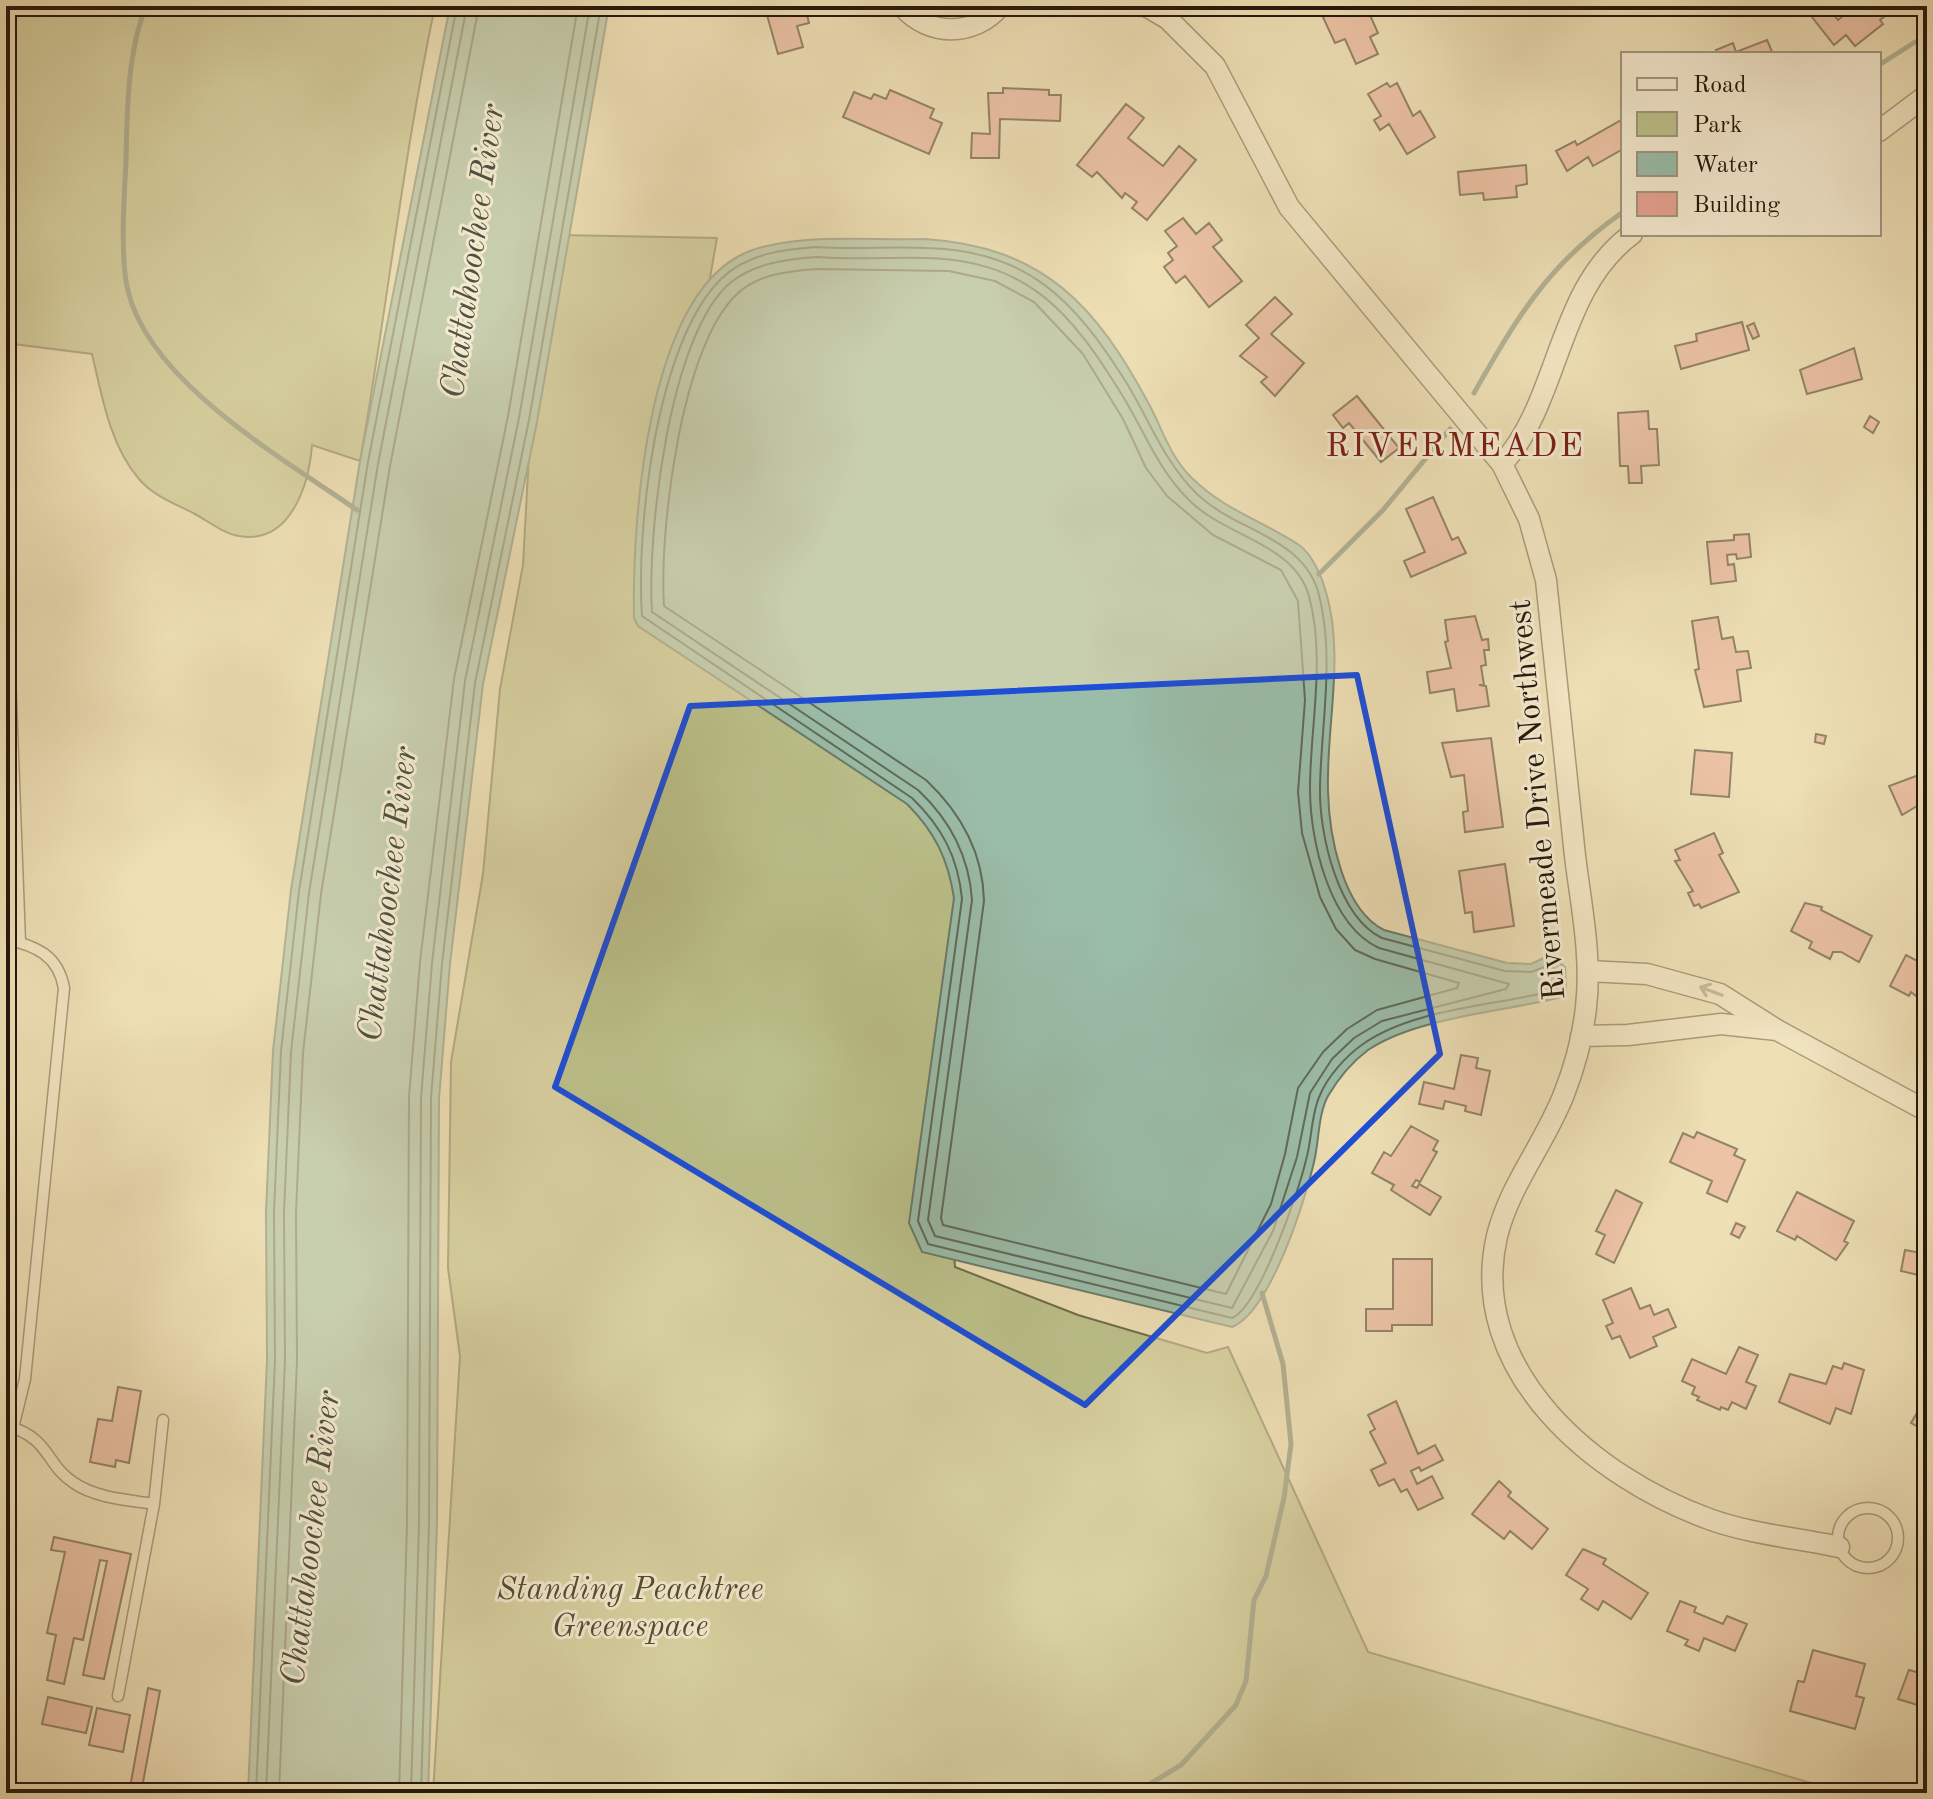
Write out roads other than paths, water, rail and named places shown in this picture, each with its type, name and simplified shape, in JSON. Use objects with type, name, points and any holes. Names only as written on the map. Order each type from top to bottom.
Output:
[{"type":"street","points":[[902,6],[926,25],[942,29],[979,24],[1000,6]]},
{"type":"street","name":"Rivermeade Drive Northwest","points":[[1146,6],[1168,19],[1215,66],[1289,207],[1502,464],[1529,519],[1546,580],[1588,971],[1581,1036],[1564,1096],[1511,1194],[1497,1236],[1494,1301],[1512,1363],[1530,1392],[1554,1419],[1595,1455],[1637,1484],[1712,1520],[1839,1547]]},
{"type":"street","points":[[1881,130],[1927,95]]},
{"type":"street","points":[[1502,464],[1522,437],[1582,294],[1602,264],[1630,236]]},
{"type":"street","points":[[1588,971],[1647,974],[1695,985],[1744,1006],[1777,1030],[1927,1111]]},
{"type":"street","points":[[1581,1036],[1628,1035],[1721,1024],[1777,1030]]},
{"type":"lane","points":[[6,568],[20,942]]},
{"type":"lane","points":[[6,939],[34,946],[53,960],[64,988],[25,1379],[9,1427],[40,1442],[72,1482],[115,1498],[154,1504]]},
{"type":"lane","points":[[118,1696],[154,1504],[163,1420]]},
{"type":"lane","points":[[1871,1508],[1889,1517],[1898,1534],[1894,1554],[1880,1566],[1860,1567],[1851,1563],[1839,1547],[1840,1527],[1845,1519],[1861,1509],[1871,1508]]},
{"type":"water","name":"Chattahoochee River","points":[[450,6],[609,6],[537,422],[483,684],[450,964],[439,1099],[437,1524],[428,1793],[248,1793],[267,1360],[266,1212],[273,1051],[291,890],[360,461]]},
{"type":"water","points":[[829,239],[925,239],[967,244],[1003,254],[1034,269],[1062,288],[1109,338],[1185,470],[1217,499],[1299,545],[1312,560],[1326,592],[1334,641],[1328,766],[1331,828],[1348,888],[1370,920],[1384,930],[1507,963],[1531,964],[1550,955],[1565,967],[1566,990],[1561,997],[1411,1030],[1368,1050],[1351,1065],[1325,1103],[1309,1180],[1284,1254],[1260,1300],[1246,1317],[1232,1327],[922,1252],[909,1223],[954,898],[939,847],[907,804],[638,626],[634,618],[636,529],[651,420],[664,368],[683,320],[708,282],[739,256],[780,243]]},
{"type":"waterway","points":[[146,6],[135,44],[129,83],[123,228],[128,291],[141,325],[163,357],[223,416],[357,510]]},
{"type":"waterway","points":[[1881,64],[1915,42],[1927,41]]},
{"type":"waterway","points":[[1474,393],[1505,340],[1554,272],[1574,251],[1621,214]]},
{"type":"waterway","points":[[1319,574],[1383,510],[1450,429]]},
{"type":"waterway","points":[[1135,1793],[1181,1765],[1236,1705],[1246,1681],[1254,1600],[1266,1576],[1284,1498],[1291,1444],[1283,1364],[1262,1293]]},
{"type":"district","name":"RIVERMEADE","points":[[1455,444]]},
{"type":"park label","name":"Standing Peachtree Greenspace","points":[[630,1606]]}]
